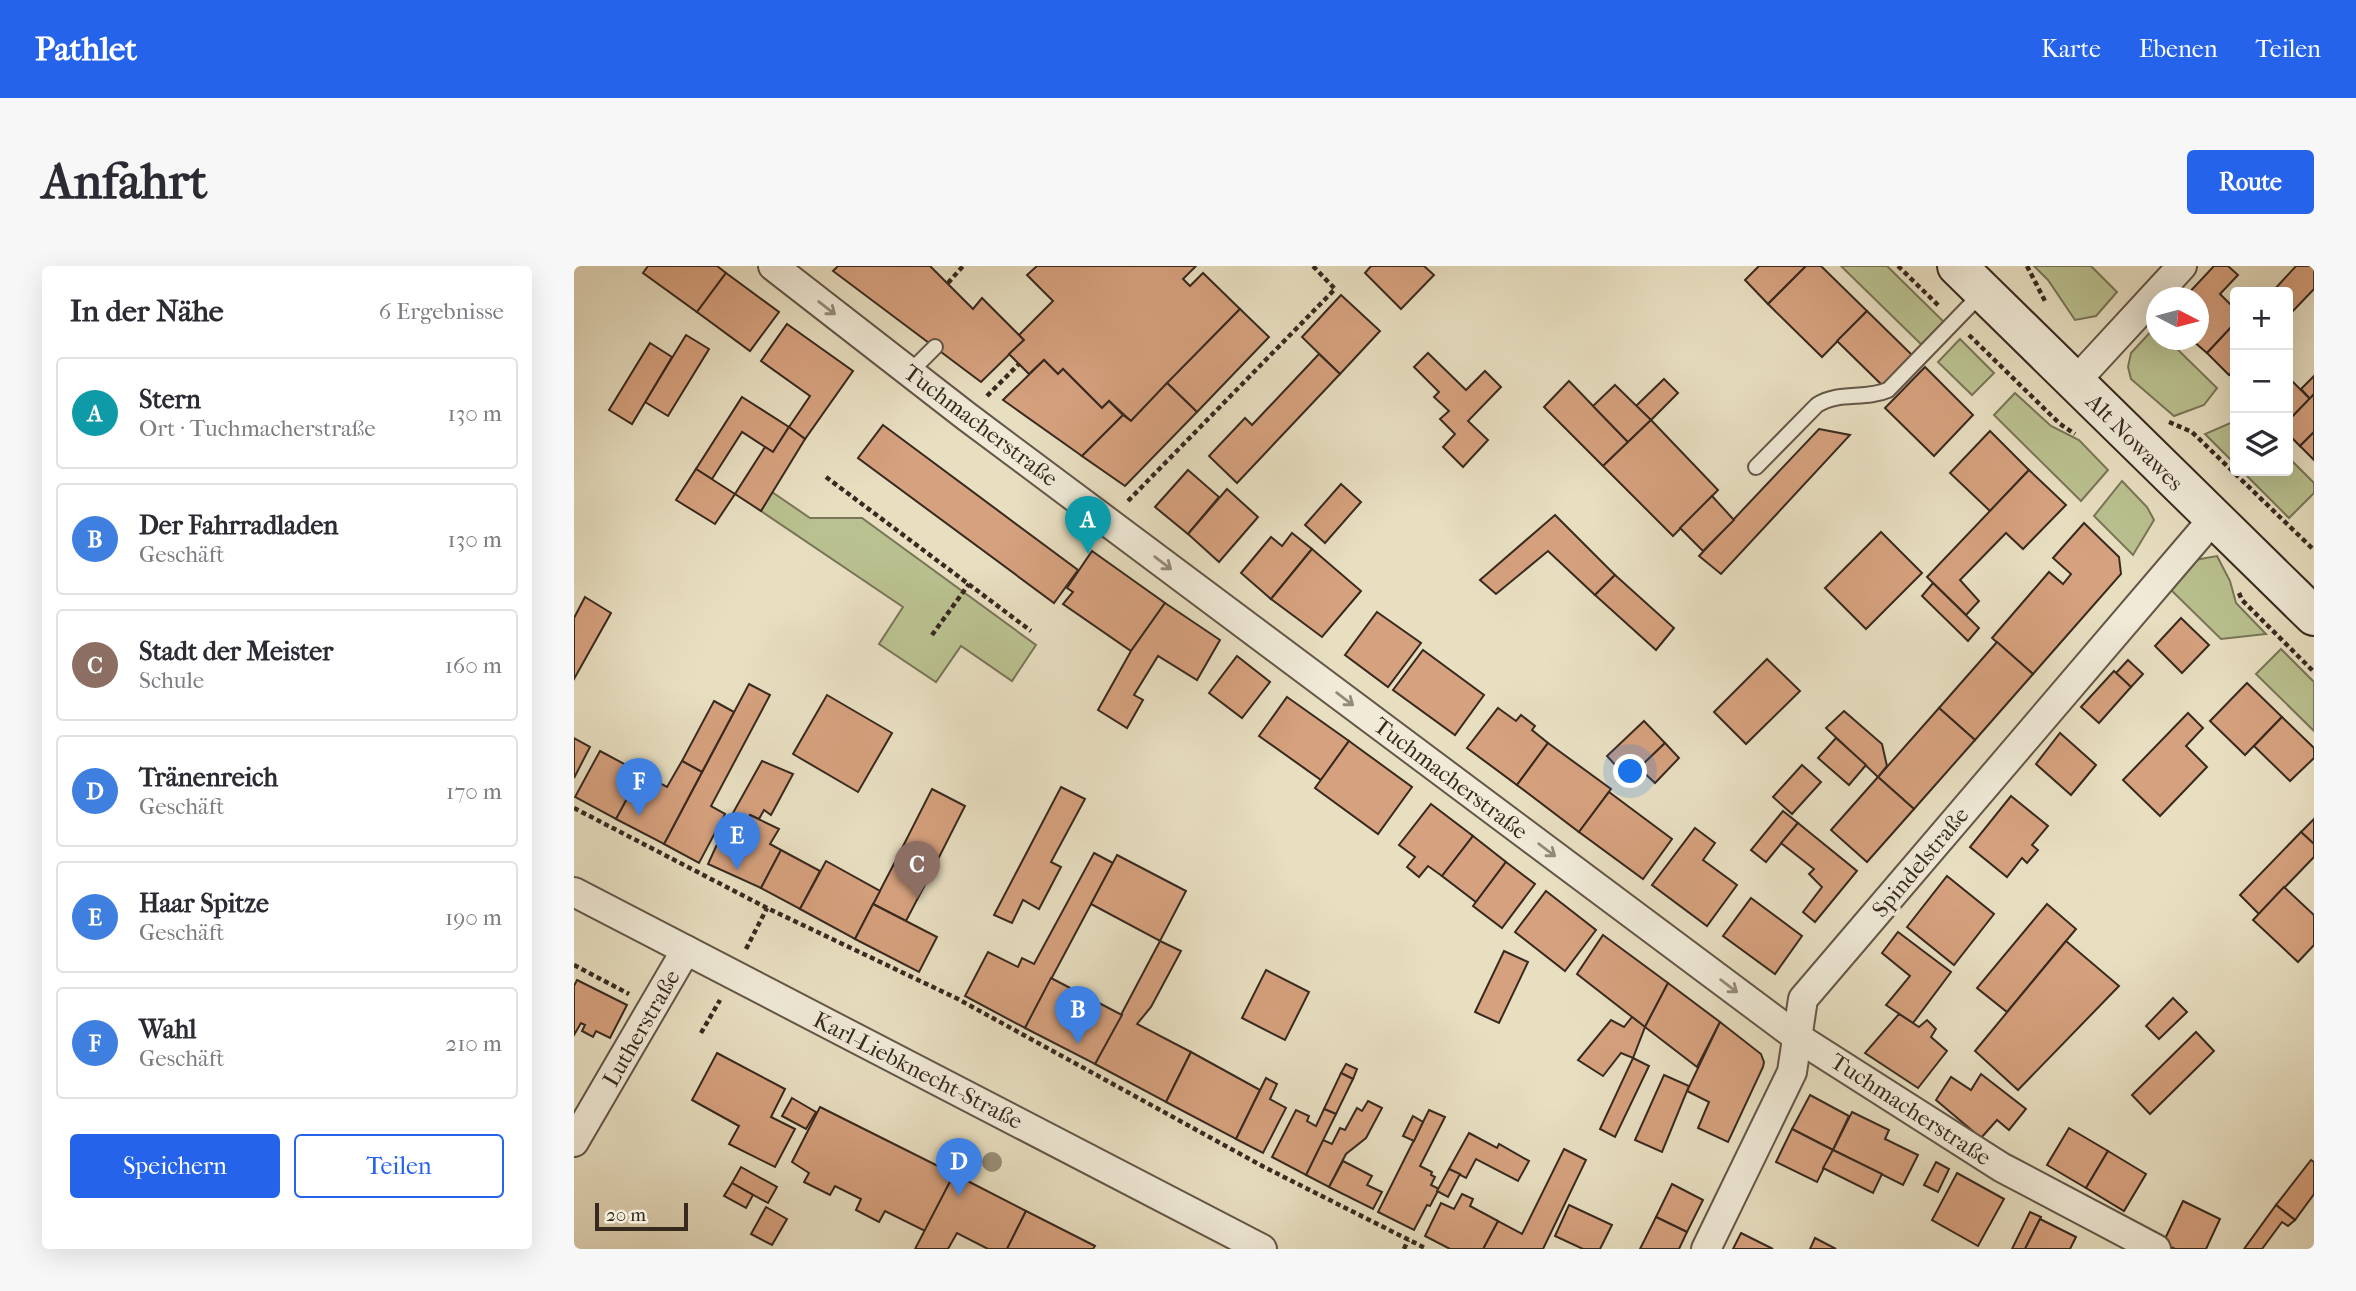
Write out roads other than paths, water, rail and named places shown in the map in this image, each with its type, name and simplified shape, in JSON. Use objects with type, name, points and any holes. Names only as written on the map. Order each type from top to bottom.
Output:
[{"type":"street","name":"Tuchmacherstraße","points":[[773,266],[967,416],[1797,1037],[2001,1167],[2156,1249]]},
{"type":"street","points":[[2074,383],[2182,266]]},
{"type":"street","name":"Alt Nowawes","points":[[1970,279],[2314,617]]},
{"type":"street","name":"Spindelstraße","points":[[1706,1249],[1792,1072],[1803,999],[2213,519]]},
{"type":"street","name":"Karl-Liebknecht-Straße","points":[[574,892],[1262,1249]]},
{"type":"street","name":"Lutherstraße","points":[[574,1142],[686,950]]},
{"type":"lane","points":[[1756,467],[1825,399],[1879,394],[1888,390],[1970,279]]},
{"type":"lane","points":[[910,372],[935,347]]},
{"type":"place","name":"Stern","points":[[1088,554]]},
{"type":"place","name":"Wahl","points":[[639,816]]},
{"type":"place","name":"Haar Spitze","points":[[737,870]]},
{"type":"place","name":"Stadt der Meister","points":[[917,899]]},
{"type":"place","name":"Der Fahrradladen","points":[[1078,1044]]},
{"type":"place","name":"Tränenreich","points":[[959,1196]]}]
